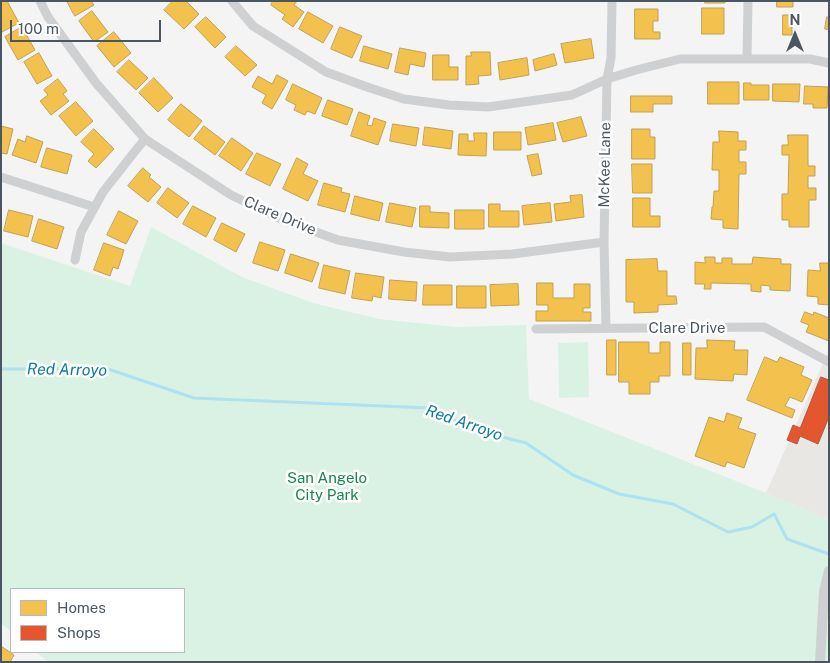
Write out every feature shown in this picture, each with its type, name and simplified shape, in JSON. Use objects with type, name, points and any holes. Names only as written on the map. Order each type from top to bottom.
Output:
[{"type":"street","name":"Clare Drive","points":[[40,1],[48,17],[96,83],[145,139],[231,195],[283,220],[338,240],[404,252],[450,257],[513,254],[604,242]]},
{"type":"street","points":[[232,1],[253,26],[326,72],[404,99],[449,105],[488,107],[572,95],[636,70],[680,59],[810,59],[829,63]]},
{"type":"street","name":"McKee Lane","points":[[606,328],[604,242],[607,80],[611,58],[612,1]]},
{"type":"street","points":[[747,59],[748,1]]},
{"type":"street","points":[[75,260],[82,232],[94,207],[116,174],[145,139]]},
{"type":"street","points":[[1,177],[94,207]]},
{"type":"street","name":"Clare Drive","points":[[536,329],[764,327],[829,362]]},
{"type":"street","points":[[820,662],[824,592],[829,571]]},
{"type":"shaded area","points":[[829,352],[829,520],[766,493]]},
{"type":"green space","name":"San Angelo City Park","points":[[151,227],[242,277],[313,303],[379,319],[455,327],[526,325],[529,399],[829,520],[829,662],[48,662],[37,653],[185,653],[185,588],[10,588],[10,630],[1,624],[1,243],[130,286]]},
{"type":"green space","points":[[588,342],[589,397],[559,398],[558,343]]},
{"type":"building: Homes","points":[[7,1],[19,23],[2,32],[1,3]]},
{"type":"building: Homes","points":[[67,1],[91,1],[94,5],[75,16]]},
{"type":"building: Homes","points":[[173,1],[188,1],[199,14],[184,29],[164,10]]},
{"type":"building: Homes","points":[[273,1],[297,1],[294,5],[304,12],[293,27],[282,19],[285,15],[271,5]]},
{"type":"building: Homes","points":[[705,1],[725,1],[725,3],[705,3]]},
{"type":"building: Homes","points":[[777,1],[793,1],[793,7],[777,7]]},
{"type":"building: Homes","points":[[702,8],[724,8],[724,34],[702,34]]},
{"type":"building: Homes","points":[[635,9],[658,9],[658,21],[653,21],[653,32],[660,32],[660,39],[635,39]]},
{"type":"building: Homes","points":[[92,11],[108,32],[94,42],[79,21]]},
{"type":"building: Homes","points":[[308,12],[333,26],[323,43],[299,29]]},
{"type":"building: Homes","points":[[783,15],[792,15],[792,35],[783,35]]},
{"type":"building: Homes","points":[[206,17],[226,37],[215,48],[195,27]]},
{"type":"building: Homes","points":[[827,17],[829,17],[829,30],[825,29]]},
{"type":"building: Homes","points":[[22,27],[35,50],[18,60],[5,37]]},
{"type":"building: Homes","points":[[340,27],[362,36],[352,58],[331,49]]},
{"type":"building: Homes","points":[[114,32],[131,53],[114,67],[97,46]]},
{"type":"building: Homes","points":[[591,39],[594,58],[565,63],[561,44]]},
{"type":"building: Homes","points":[[236,46],[257,65],[245,76],[225,57]]},
{"type":"building: Homes","points":[[364,46],[392,54],[388,69],[360,61]]},
{"type":"building: Homes","points":[[400,48],[426,53],[424,67],[410,64],[408,75],[395,72]]},
{"type":"building: Homes","points":[[471,52],[490,52],[491,75],[478,76],[479,84],[466,85],[466,56],[471,56]]},
{"type":"building: Homes","points":[[39,53],[52,76],[37,84],[24,62]]},
{"type":"building: Homes","points":[[554,54],[557,65],[535,71],[533,60]]},
{"type":"building: Homes","points":[[433,55],[449,55],[449,67],[458,67],[458,80],[433,80]]},
{"type":"building: Homes","points":[[527,58],[529,75],[500,80],[498,63]]},
{"type":"building: Homes","points":[[129,60],[148,78],[136,90],[117,72]]},
{"type":"building: Homes","points":[[277,75],[288,81],[272,109],[262,103],[266,95],[252,87],[258,76],[272,84]]},
{"type":"building: Homes","points":[[154,78],[173,98],[158,112],[139,93]]},
{"type":"building: Homes","points":[[58,79],[67,91],[63,94],[69,101],[51,115],[40,101],[48,95],[44,90]]},
{"type":"building: Homes","points":[[708,82],[739,82],[739,104],[708,104]]},
{"type":"building: Homes","points":[[744,83],[769,85],[769,100],[744,100]]},
{"type":"building: Homes","points":[[293,84],[322,98],[315,114],[307,111],[305,115],[294,110],[296,105],[286,100]]},
{"type":"building: Homes","points":[[773,84],[800,84],[799,102],[773,101]]},
{"type":"building: Homes","points":[[805,86],[828,87],[827,108],[813,108],[813,104],[804,104]]},
{"type":"building: Homes","points":[[631,96],[672,96],[672,104],[653,104],[653,112],[631,112]]},
{"type":"building: Homes","points":[[328,100],[353,109],[347,125],[322,116]]},
{"type":"building: Homes","points":[[76,102],[93,121],[76,136],[59,116]]},
{"type":"building: Homes","points":[[181,104],[202,121],[189,137],[168,120]]},
{"type":"building: Homes","points":[[359,112],[370,116],[367,125],[372,126],[374,118],[386,122],[378,145],[351,136]]},
{"type":"building: Homes","points":[[581,117],[587,136],[563,142],[557,123]]},
{"type":"building: Homes","points":[[553,123],[556,140],[528,145],[525,128]]},
{"type":"building: Homes","points":[[393,124],[419,128],[416,146],[390,141]]},
{"type":"building: Homes","points":[[1,126],[13,129],[7,154],[1,153]]},
{"type":"building: Homes","points":[[204,126],[225,142],[215,155],[194,139]]},
{"type":"building: Homes","points":[[425,127],[453,131],[451,149],[423,145]]},
{"type":"building: Homes","points":[[94,129],[114,149],[96,168],[88,161],[94,154],[81,142]]},
{"type":"building: Homes","points":[[632,129],[650,129],[650,137],[655,137],[655,159],[632,159]]},
{"type":"building: Homes","points":[[719,131],[738,132],[738,141],[746,141],[746,150],[739,150],[739,162],[746,162],[746,174],[739,174],[738,229],[723,228],[723,220],[711,219],[714,191],[719,191],[719,170],[712,170],[713,142],[719,142]]},
{"type":"building: Homes","points":[[494,132],[521,132],[521,150],[494,150]]},
{"type":"building: Homes","points":[[474,133],[487,133],[486,156],[458,155],[459,134],[468,134],[468,141],[474,141]]},
{"type":"building: Homes","points":[[788,135],[808,135],[808,166],[815,166],[815,176],[808,176],[808,188],[816,188],[816,200],[809,200],[809,227],[789,227],[789,220],[782,220],[782,194],[788,194],[789,155],[782,155],[782,145],[788,145]]},
{"type":"building: Homes","points":[[27,136],[43,142],[36,163],[12,155],[18,139],[25,142]]},
{"type":"building: Homes","points":[[232,138],[253,153],[241,171],[219,156]]},
{"type":"building: Homes","points":[[47,148],[72,155],[67,174],[41,167]]},
{"type":"building: Homes","points":[[257,153],[281,164],[270,186],[246,174]]},
{"type":"building: Homes","points":[[538,154],[542,174],[532,176],[527,156]]},
{"type":"building: Homes","points":[[297,158],[308,164],[303,174],[318,181],[308,201],[283,189]]},
{"type":"building: Homes","points":[[632,164],[652,164],[652,193],[633,193]]},
{"type":"building: Homes","points":[[143,168],[151,175],[149,177],[161,187],[148,202],[128,186]]},
{"type":"building: Homes","points":[[324,183],[342,188],[341,192],[350,194],[345,212],[318,205]]},
{"type":"building: Homes","points":[[168,188],[189,203],[177,218],[157,203]]},
{"type":"building: Homes","points":[[582,195],[584,217],[556,221],[554,204],[571,202],[570,196]]},
{"type":"building: Homes","points":[[355,196],[383,203],[379,221],[351,214]]},
{"type":"building: Homes","points":[[633,198],[650,198],[650,216],[660,216],[660,227],[633,227]]},
{"type":"building: Homes","points":[[390,203],[416,208],[412,227],[386,222]]},
{"type":"building: Homes","points":[[550,203],[552,222],[524,225],[522,206]]},
{"type":"building: Homes","points":[[489,204],[500,204],[500,211],[519,211],[519,227],[489,227]]},
{"type":"building: Homes","points":[[193,206],[216,218],[206,237],[183,224]]},
{"type":"building: Homes","points":[[420,206],[430,206],[430,212],[449,213],[449,228],[420,227]]},
{"type":"building: Homes","points":[[9,210],[33,216],[28,237],[4,231]]},
{"type":"building: Homes","points":[[455,210],[484,210],[484,229],[455,229]]},
{"type":"building: Homes","points":[[119,211],[138,221],[126,244],[107,235]]},
{"type":"building: Homes","points":[[39,219],[64,227],[57,249],[32,241]]},
{"type":"building: Homes","points":[[222,223],[245,234],[236,252],[214,240]]},
{"type":"building: Homes","points":[[260,242],[285,250],[278,271],[253,263]]},
{"type":"building: Homes","points":[[104,243],[124,250],[118,269],[113,267],[110,276],[94,270]]},
{"type":"building: Homes","points":[[291,254],[319,263],[312,282],[285,273]]},
{"type":"building: Homes","points":[[705,257],[715,257],[715,263],[722,263],[722,258],[732,258],[732,264],[752,264],[753,257],[781,259],[781,264],[791,264],[790,291],[770,290],[770,286],[761,285],[761,292],[751,291],[751,284],[711,283],[711,289],[704,289],[705,284],[695,284],[695,262],[705,263]]},
{"type":"building: Homes","points":[[657,259],[658,271],[667,271],[667,296],[676,296],[677,304],[658,305],[658,312],[634,313],[634,302],[626,302],[626,260]]},
{"type":"building: Homes","points":[[820,263],[829,263],[829,305],[818,304],[818,297],[807,296],[808,270],[820,271]]},
{"type":"building: Homes","points":[[324,265],[350,271],[345,294],[319,288]]},
{"type":"building: Homes","points":[[356,273],[384,277],[381,298],[373,296],[372,301],[352,298]]},
{"type":"building: Homes","points":[[390,280],[417,282],[416,301],[389,299]]},
{"type":"building: Homes","points":[[537,283],[553,283],[553,298],[574,298],[574,284],[590,284],[590,308],[583,308],[583,312],[591,312],[591,321],[536,321],[536,311],[548,311],[548,305],[537,305]]},
{"type":"building: Homes","points":[[518,284],[519,305],[491,306],[490,285]]},
{"type":"building: Homes","points":[[424,285],[452,285],[452,305],[423,305]]},
{"type":"building: Homes","points":[[457,286],[486,286],[486,308],[457,308]]},
{"type":"building: Homes","points":[[805,312],[813,315],[814,312],[829,318],[829,341],[806,332],[809,325],[801,322]]},
{"type":"building: Homes","points":[[607,340],[616,340],[616,375],[607,375]]},
{"type":"building: Homes","points":[[707,340],[735,341],[734,350],[748,350],[747,375],[734,374],[733,381],[695,379],[696,348],[707,348]]},
{"type":"building: Homes","points":[[619,342],[649,342],[649,353],[660,353],[660,342],[670,342],[670,376],[659,376],[659,382],[650,382],[650,394],[629,394],[629,382],[619,382]]},
{"type":"building: Homes","points":[[683,343],[691,343],[691,375],[683,375]]},
{"type":"building: Homes","points":[[765,357],[777,362],[780,357],[804,367],[801,375],[812,380],[802,402],[790,397],[785,406],[795,410],[792,418],[747,400]]},
{"type":"building: Homes","points":[[727,413],[742,418],[738,428],[756,434],[744,468],[727,462],[725,467],[695,456],[709,417],[724,422]]},
{"type":"building: Homes","points":[[1,646],[14,655],[10,662],[1,662]]},
{"type":"building: Shops","points":[[821,377],[829,380],[829,417],[818,444],[800,436],[797,444],[787,440],[793,425],[800,428]]},
{"type":"waterway","name":"Red Arroyo","points":[[1,369],[108,369],[194,398],[429,408],[475,430],[526,443],[573,475],[619,494],[673,504],[728,532],[752,527],[774,514],[787,539],[829,554]]}]
